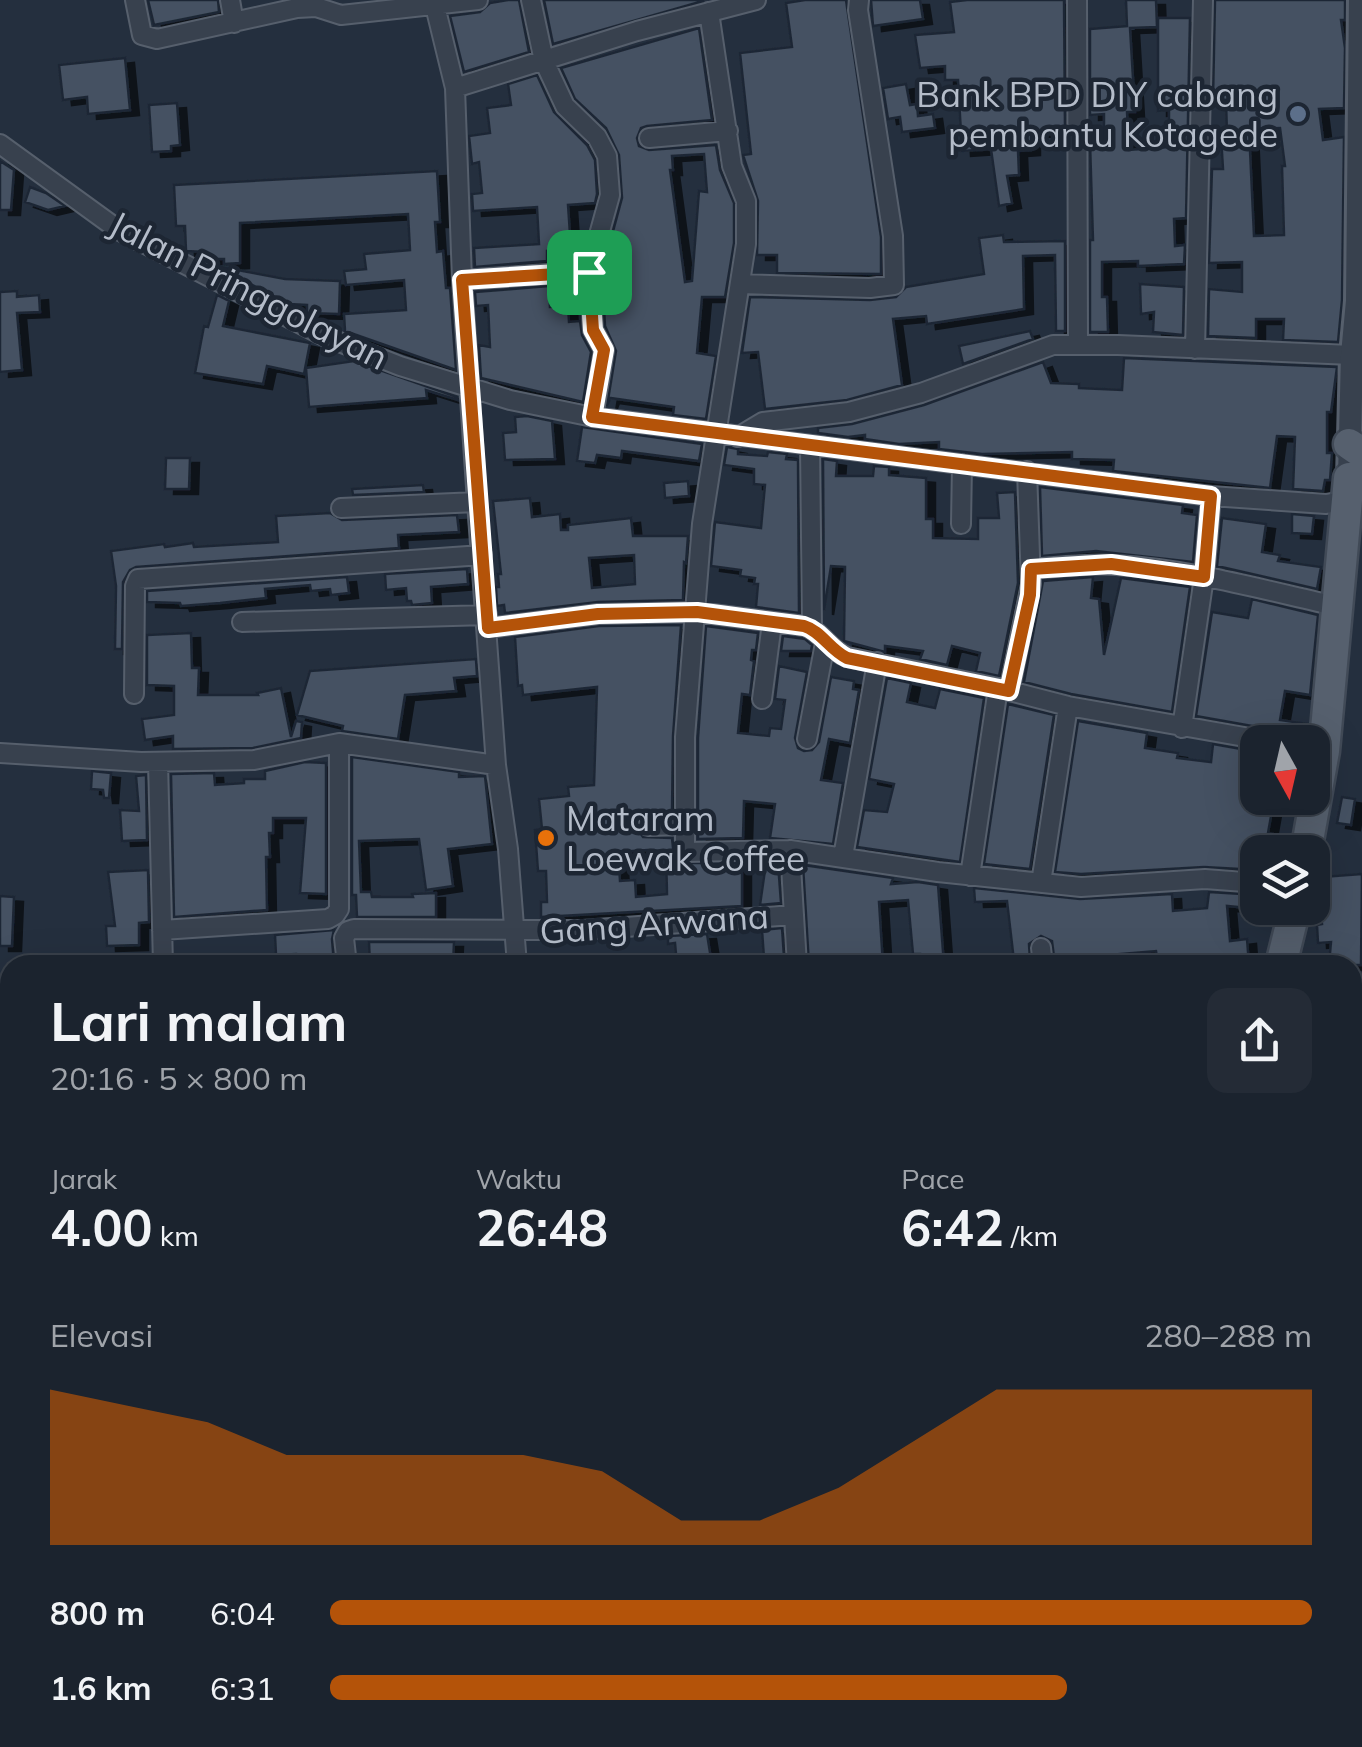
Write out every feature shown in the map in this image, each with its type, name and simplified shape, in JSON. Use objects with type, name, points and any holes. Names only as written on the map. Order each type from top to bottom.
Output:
[{"type":"main road","points":[[1321,725],[1355,476]]},
{"type":"main road","points":[[1283,955],[1291,925]]},
{"type":"street","points":[[136,0],[139,29],[151,38],[309,7],[332,15],[478,0]]},
{"type":"street","points":[[230,0],[234,22]]},
{"type":"street","points":[[531,0],[544,61],[565,106],[598,138],[607,156],[610,194],[589,272],[593,330],[604,350],[592,417]]},
{"type":"street","points":[[456,88],[684,10],[709,12],[756,0]]},
{"type":"street","points":[[741,284],[894,286],[892,236],[858,10],[860,0]]},
{"type":"street","points":[[1077,0],[1078,344]]},
{"type":"street","points":[[1195,349],[1203,0]]},
{"type":"street","points":[[1355,476],[1352,355],[1360,301],[1360,0]]},
{"type":"street","points":[[435,6],[456,88],[462,280],[477,502],[496,764],[516,955]]},
{"type":"street","points":[[709,12],[732,166],[746,201],[741,284],[702,524],[685,737],[684,852],[790,850],[970,876],[1080,887],[1206,879],[1240,882]]},
{"type":"street","points":[[649,138],[728,130]]},
{"type":"street","name":"Jalan Pringgolayan","points":[[0,144],[120,231],[324,336],[400,366],[510,400],[592,417],[716,434],[1211,496],[1326,504],[1355,476]]},
{"type":"street","points":[[462,280],[589,272]]},
{"type":"street","points":[[738,437],[763,422],[884,404],[1054,346],[1352,355]]},
{"type":"street","points":[[810,446],[812,628],[825,644],[847,658],[1004,689],[1068,706],[1240,737]]},
{"type":"street","points":[[962,464],[962,524]]},
{"type":"street","points":[[970,876],[1004,689],[1030,595],[1027,471]]},
{"type":"street","points":[[1182,728],[1204,577],[1211,496]]},
{"type":"street","points":[[341,508],[477,502]]},
{"type":"street","points":[[134,694],[138,580],[482,556]]},
{"type":"street","points":[[1031,569],[1111,564],[1204,577],[1336,606]]},
{"type":"street","points":[[242,622],[487,621],[697,612],[812,628]]},
{"type":"street","points":[[762,700],[772,624]]},
{"type":"street","points":[[807,740],[825,644]]},
{"type":"street","points":[[843,857],[877,662]]},
{"type":"street","points":[[1041,883],[1068,706]]},
{"type":"street","points":[[0,753],[158,762],[254,760],[339,743],[496,764]]},
{"type":"street","points":[[162,930],[278,924],[336,915],[339,743]]},
{"type":"street","points":[[158,762],[163,955]]},
{"type":"street","points":[[648,826],[684,825]]},
{"type":"street","points":[[790,850],[796,955]]},
{"type":"street","name":"Gang Arwana","points":[[346,955],[344,938],[350,929],[515,932],[794,914]]},
{"type":"building","points":[[148,0],[218,0],[219,12],[154,25]]},
{"type":"building","points":[[519,0],[529,52],[464,72],[450,16],[480,12],[490,3]]},
{"type":"building","points":[[544,0],[703,0],[703,1],[553,44]]},
{"type":"building","points":[[846,0],[881,237],[881,274],[777,273],[777,255],[757,255],[758,201],[743,155],[751,154],[740,53],[792,47],[786,3]]},
{"type":"building","points":[[871,0],[920,0],[923,19],[873,26]]},
{"type":"building","points":[[1064,0],[1065,131],[1031,132],[1031,150],[1018,151],[1019,175],[1007,176],[1012,203],[999,206],[991,149],[962,151],[958,80],[945,80],[945,66],[920,68],[915,35],[954,32],[950,2]]},
{"type":"building","points":[[1126,0],[1156,0],[1157,27],[1130,28],[1135,112],[1127,112],[1129,150],[1169,147],[1169,110],[1158,111],[1158,18],[1190,18],[1186,218],[1174,219],[1175,246],[1185,245],[1184,264],[1138,266],[1138,261],[1102,262],[1108,332],[1090,332],[1090,142],[1104,141],[1104,114],[1090,115],[1090,29],[1127,26]]},
{"type":"building","points":[[1215,0],[1345,0],[1345,20],[1341,20],[1345,48],[1344,108],[1319,109],[1323,140],[1344,137],[1338,342],[1283,340],[1284,319],[1256,319],[1256,338],[1208,336],[1209,289],[1242,292],[1242,262],[1209,263],[1212,169],[1223,169],[1221,136],[1227,135],[1226,100],[1213,99]],"holes":[[[1280,128],[1285,166],[1284,235],[1254,236],[1249,129]]]},
{"type":"building","points":[[699,28],[712,120],[647,126],[641,128],[637,138],[639,146],[649,150],[716,145],[720,170],[734,203],[734,243],[725,297],[702,297],[697,353],[716,356],[706,419],[673,415],[674,407],[610,398],[607,406],[616,351],[605,326],[602,272],[622,198],[619,155],[606,128],[575,99],[561,68]],"holes":[[[704,154],[707,192],[699,191],[692,281],[685,282],[670,170],[672,156]]]},
{"type":"building","points":[[125,58],[130,110],[88,114],[87,97],[63,100],[59,65]]},
{"type":"building","points":[[537,75],[554,112],[587,145],[595,160],[595,203],[568,205],[571,249],[547,251],[547,261],[475,267],[474,248],[539,244],[537,207],[473,211],[472,194],[482,193],[479,162],[472,164],[469,136],[490,133],[487,108],[511,105],[508,84]]},
{"type":"building","points":[[906,84],[910,105],[917,104],[918,116],[933,114],[935,128],[902,132],[900,117],[888,119],[883,88]]},
{"type":"building","points":[[177,103],[180,145],[171,146],[171,151],[152,152],[149,105]]},
{"type":"building","points":[[0,161],[14,170],[11,210],[0,210]]},
{"type":"building","points":[[437,171],[437,252],[443,251],[446,288],[450,288],[456,370],[345,331],[344,314],[406,310],[404,280],[346,285],[344,271],[366,269],[364,254],[410,250],[408,214],[240,223],[240,263],[224,264],[224,259],[205,259],[205,252],[186,251],[185,226],[176,226],[174,185]]},
{"type":"building","points":[[30,187],[65,206],[48,210],[25,202]]},
{"type":"building","points":[[1003,235],[1004,242],[1065,241],[1065,331],[1056,331],[1055,255],[1023,256],[1024,309],[927,324],[926,316],[893,319],[902,385],[847,400],[765,409],[758,352],[742,353],[750,297],[896,297],[906,287],[984,274],[979,238]]},
{"type":"building","points":[[216,266],[285,279],[340,281],[339,314],[307,313],[307,305],[289,304]]},
{"type":"building","points":[[1140,284],[1184,287],[1183,335],[1153,332],[1154,312],[1141,314]]},
{"type":"building","points":[[549,286],[550,307],[568,306],[569,322],[580,321],[591,352],[583,402],[481,378],[479,345],[490,347],[488,305],[476,306],[475,292]]},
{"type":"building","points":[[17,291],[17,297],[39,295],[40,312],[17,313],[22,370],[0,372],[0,292]]},
{"type":"building","points":[[217,295],[229,301],[223,326],[310,343],[304,374],[267,366],[263,384],[195,373],[204,326],[208,327]]},
{"type":"building","points":[[1030,331],[1033,339],[963,364],[959,346]]},
{"type":"building","points":[[1124,358],[1337,367],[1331,412],[1327,412],[1327,453],[1332,453],[1330,480],[1325,480],[1323,491],[1293,489],[1295,437],[1277,436],[1270,488],[1113,471],[1114,460],[1072,459],[1072,452],[982,454],[939,449],[939,442],[899,444],[865,439],[865,435],[818,433],[818,428],[852,424],[924,405],[1043,362],[1051,383],[1122,390]]},
{"type":"building","points":[[354,361],[458,400],[426,390],[427,398],[309,407],[306,368]]},
{"type":"building","points":[[515,417],[552,421],[555,459],[505,460],[503,433],[516,432]]},
{"type":"building","points":[[582,427],[702,444],[699,461],[622,451],[621,458],[597,455],[595,463],[577,461]]},
{"type":"building","points":[[727,447],[738,449],[738,454],[767,456],[768,452],[798,460],[799,613],[756,607],[755,578],[740,576],[741,570],[711,566],[715,522],[761,528],[765,485],[754,484],[754,469],[724,465]]},
{"type":"building","points":[[166,458],[190,458],[189,489],[165,489]]},
{"type":"building","points":[[823,459],[837,461],[836,476],[873,476],[874,466],[889,467],[889,475],[926,478],[926,519],[933,519],[933,538],[978,539],[978,518],[999,518],[997,493],[1015,492],[1018,583],[999,676],[976,671],[980,653],[952,646],[947,665],[920,659],[923,651],[885,646],[885,652],[844,641],[845,567],[831,566],[824,610]]},
{"type":"building","points":[[688,481],[689,496],[665,498],[664,483]]},
{"type":"building","points":[[423,485],[424,492],[353,495],[352,489]]},
{"type":"building","points":[[1040,487],[1183,505],[1182,513],[1197,515],[1193,562],[1096,551],[1042,556]]},
{"type":"building","points":[[530,498],[532,517],[560,514],[561,530],[568,530],[568,525],[631,518],[633,536],[688,536],[683,600],[598,602],[505,613],[504,605],[497,606],[496,587],[501,574],[493,501]],"holes":[[[634,555],[635,584],[592,588],[589,558]]]},
{"type":"building","points":[[330,513],[342,520],[457,515],[459,532],[398,535],[399,548],[136,567],[123,582],[122,649],[115,649],[116,586],[111,551],[164,544],[165,547],[193,543],[194,547],[278,542],[276,516]]},
{"type":"building","points":[[1292,514],[1314,516],[1312,534],[1292,533]]},
{"type":"building","points":[[1222,518],[1266,524],[1262,552],[1280,555],[1278,561],[1321,567],[1317,589],[1217,566]]},
{"type":"building","points":[[467,569],[468,584],[431,587],[432,603],[412,605],[407,601],[406,588],[386,590],[385,574]]},
{"type":"building","points":[[347,577],[349,593],[311,591],[310,585],[265,589],[266,598],[220,603],[181,606],[147,602],[147,591]]},
{"type":"building","points":[[1093,577],[1091,598],[1099,599],[1104,655],[1121,578],[1190,587],[1172,712],[1024,682],[1043,581]]},
{"type":"building","points":[[1252,599],[1318,615],[1310,695],[1285,691],[1280,720],[1308,725],[1247,725],[1196,716],[1212,612],[1248,618]]},
{"type":"building","points":[[681,625],[672,813],[642,815],[636,827],[643,837],[672,838],[674,857],[680,863],[742,863],[742,906],[541,917],[541,902],[547,902],[546,871],[538,871],[535,830],[542,829],[539,799],[569,796],[568,787],[594,785],[597,687],[523,695],[522,685],[518,686],[515,637],[599,626]],"holes":[[[666,851],[667,894],[636,897],[635,880],[620,881],[618,852]]]},
{"type":"building","points":[[706,626],[758,633],[756,650],[752,650],[750,695],[742,694],[738,733],[769,736],[770,728],[781,729],[785,700],[775,699],[779,666],[807,672],[795,738],[798,748],[812,750],[819,742],[831,677],[854,681],[853,689],[859,690],[850,743],[829,739],[821,780],[843,783],[833,844],[770,838],[775,804],[744,801],[743,838],[698,839],[698,738]]},
{"type":"building","points":[[191,633],[192,668],[199,668],[198,695],[258,695],[281,688],[291,737],[296,721],[302,722],[301,738],[253,748],[173,749],[173,736],[145,740],[142,719],[174,715],[174,686],[147,685],[147,635]]},
{"type":"building","points":[[783,636],[805,639],[812,645],[811,651],[781,651]]},
{"type":"building","points":[[476,659],[477,676],[454,678],[456,691],[405,695],[398,739],[342,731],[343,726],[297,715],[310,671]]},
{"type":"building","points":[[887,678],[911,683],[907,702],[935,708],[940,689],[984,698],[960,862],[857,847],[864,810],[887,812],[894,784],[869,779]]},
{"type":"building","points":[[1008,704],[1054,715],[1030,869],[984,864]]},
{"type":"building","points":[[1078,721],[1147,733],[1145,748],[1178,753],[1177,758],[1211,762],[1213,744],[1240,749],[1240,815],[1271,815],[1268,833],[1278,835],[1240,835],[1240,869],[1055,872]]},
{"type":"building","points":[[352,757],[459,772],[459,777],[485,776],[492,844],[448,849],[453,886],[426,890],[419,839],[359,841],[361,892],[371,892],[372,897],[436,893],[436,917],[357,917],[356,895],[352,895]]},
{"type":"building","points":[[305,762],[326,763],[326,894],[300,893],[306,818],[273,818],[270,857],[266,857],[267,910],[174,917],[171,774],[214,773],[215,785],[244,783],[244,779],[265,779],[265,771]]},
{"type":"building","points":[[92,771],[111,773],[109,798],[104,798],[103,790],[91,789]]},
{"type":"building","points":[[146,775],[147,840],[122,841],[120,810],[139,811],[136,776]]},
{"type":"building","points":[[1342,797],[1355,799],[1351,825],[1337,823]]},
{"type":"building","points":[[766,863],[778,863],[781,903],[760,905]]},
{"type":"building","points":[[803,865],[893,878],[891,884],[938,885],[943,955],[913,954],[908,900],[879,902],[882,955],[808,955]]},
{"type":"building","points":[[148,870],[149,922],[139,923],[139,945],[107,946],[106,926],[115,926],[108,872]]},
{"type":"building","points":[[1362,874],[1361,955],[1330,955],[1331,942],[1318,943],[1317,925],[1330,925],[1330,876]]},
{"type":"building","points":[[974,888],[1080,899],[1172,894],[1173,911],[1207,908],[1209,892],[1240,894],[1240,907],[1227,906],[1230,941],[1247,939],[1248,955],[1157,955],[1156,951],[1054,955],[1052,941],[1041,936],[1029,944],[1030,955],[1013,955],[1007,901],[975,902]]},
{"type":"building","points":[[0,896],[14,897],[12,946],[0,946]]},
{"type":"building","points":[[782,928],[784,955],[764,955],[762,930]]},
{"type":"building","points":[[334,930],[333,955],[276,955],[275,935]]},
{"type":"building","points":[[707,934],[710,955],[676,955],[675,943],[668,944],[668,936]]},
{"type":"building","points":[[369,942],[454,942],[453,955],[370,955]]},
{"type":"place","name":"Bank BPD DIY cabang pembantu Kotagede","points":[[1298,114]]},
{"type":"place","name":"Mataram Loewak Coffee","points":[[546,838]]},
{"type":"route","points":[[589,272],[593,330],[604,350],[592,417],[1211,496],[1204,577],[1111,564],[1031,569],[1030,595],[1009,691],[847,658],[825,644],[812,628],[697,612],[598,614],[488,628],[462,280],[589,272]]}]
